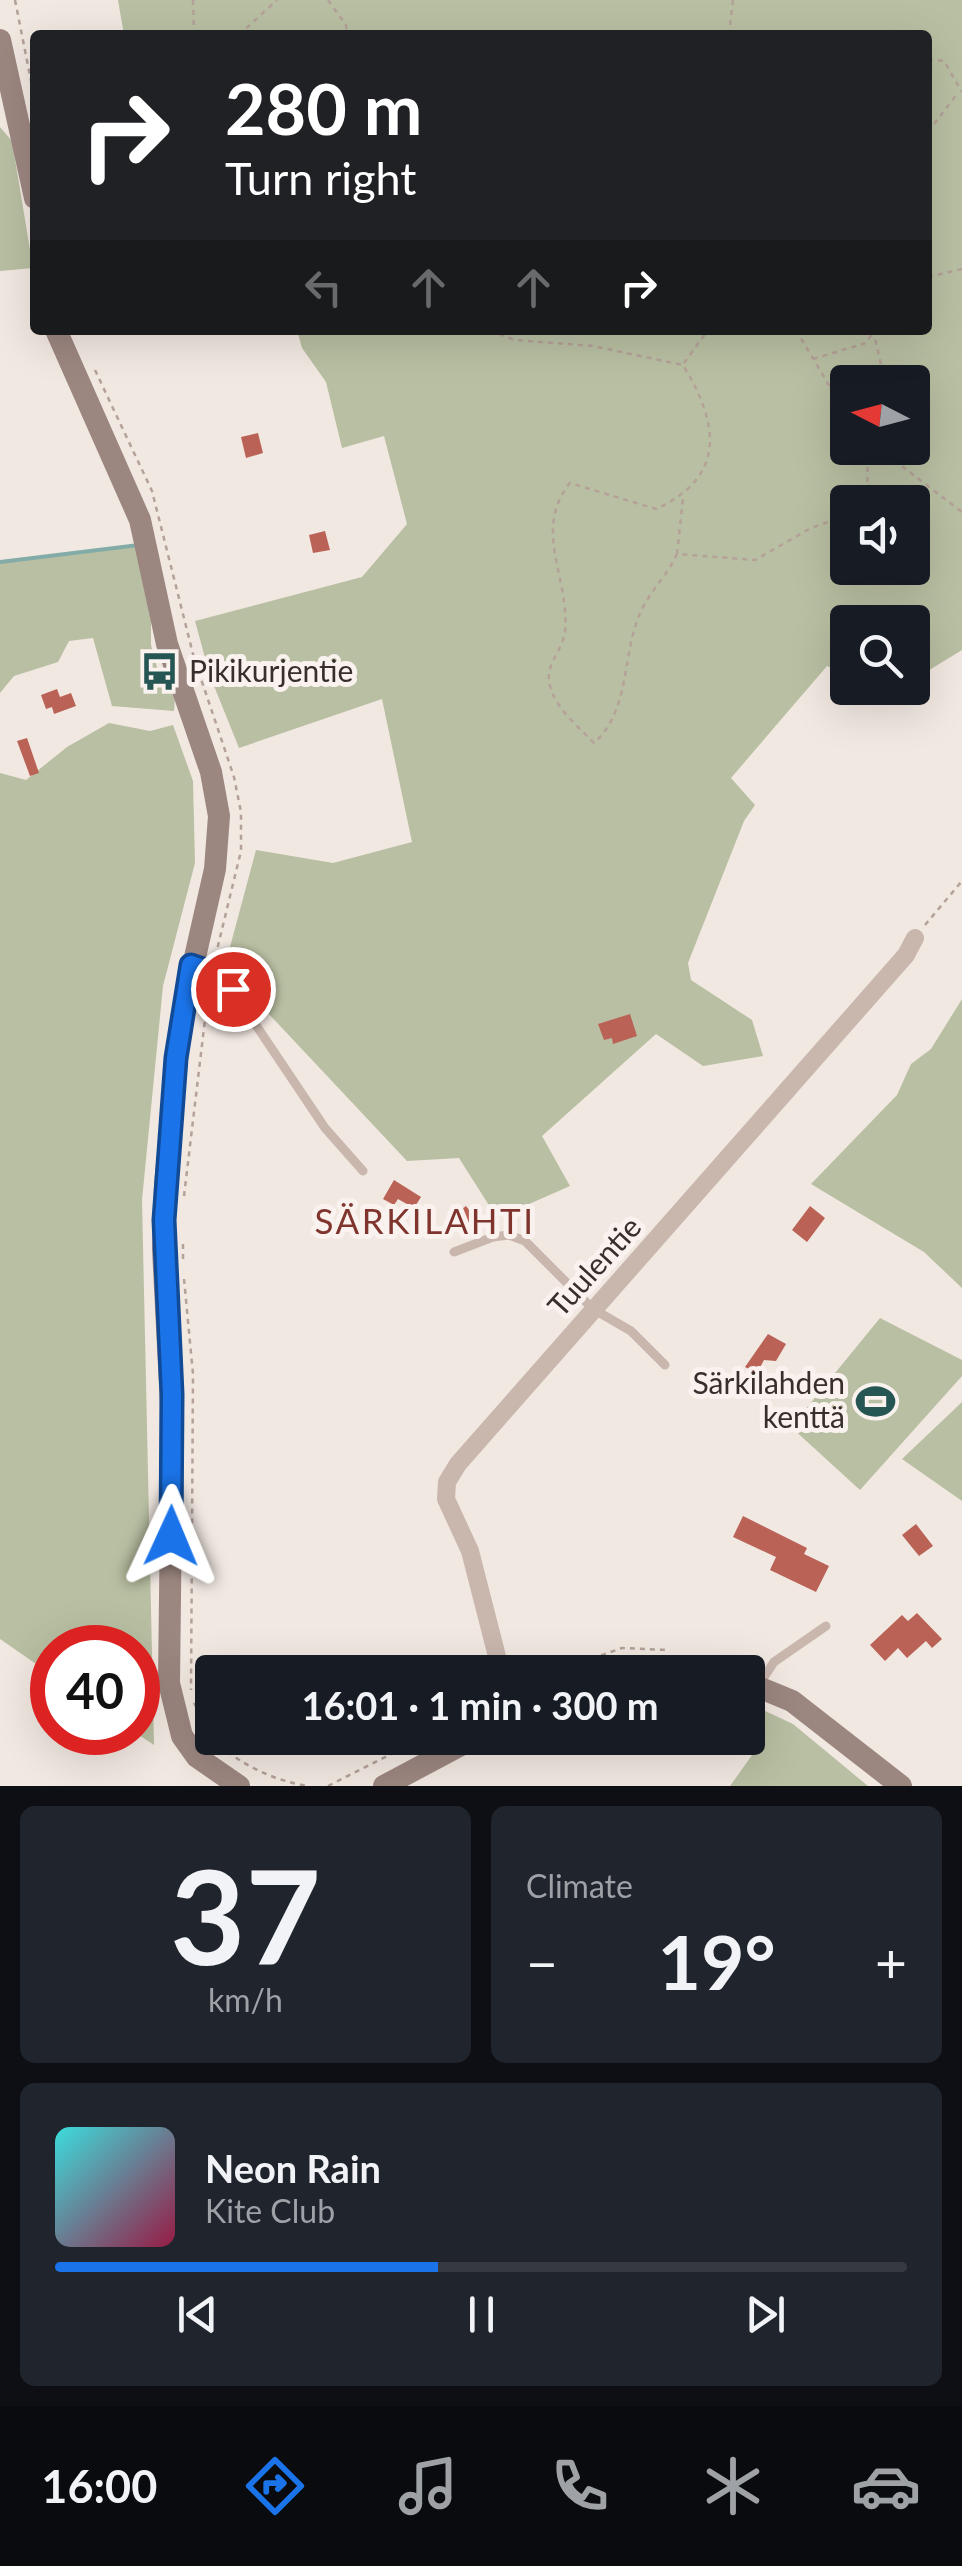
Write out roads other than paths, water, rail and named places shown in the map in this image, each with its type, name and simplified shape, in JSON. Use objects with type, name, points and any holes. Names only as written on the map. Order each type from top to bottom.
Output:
[{"type":"street","points":[[0,40],[30,172]]},
{"type":"street","points":[[58,335],[136,508],[170,656],[216,792],[218,850],[191,965],[176,1058],[164,1220],[172,1425],[169,1683],[182,1736],[197,1757],[238,1786]]},
{"type":"street","name":"Tuulentie","points":[[497,1655],[470,1551],[450,1513],[447,1482],[458,1464],[790,1090],[906,955],[915,938]]},
{"type":"street","points":[[765,1690],[792,1701],[901,1786]]},
{"type":"street","points":[[384,1786],[442,1755]]},
{"type":"lane","points":[[191,965],[223,976],[325,1128],[364,1171]]},
{"type":"lane","points":[[454,1252],[509,1235],[525,1242],[593,1310],[631,1331],[665,1365]]},
{"type":"lane","points":[[765,1671],[826,1626]]},
{"type":"waterway","points":[[0,562],[139,545]]},
{"type":"place","name":"Pikikurjentie","points":[[159,672]]},
{"type":"place","name":"Särkilahden kenttä","points":[[875,1401]]},
{"type":"district","name":"SÄRKILAHTI","points":[[425,1222]]}]
